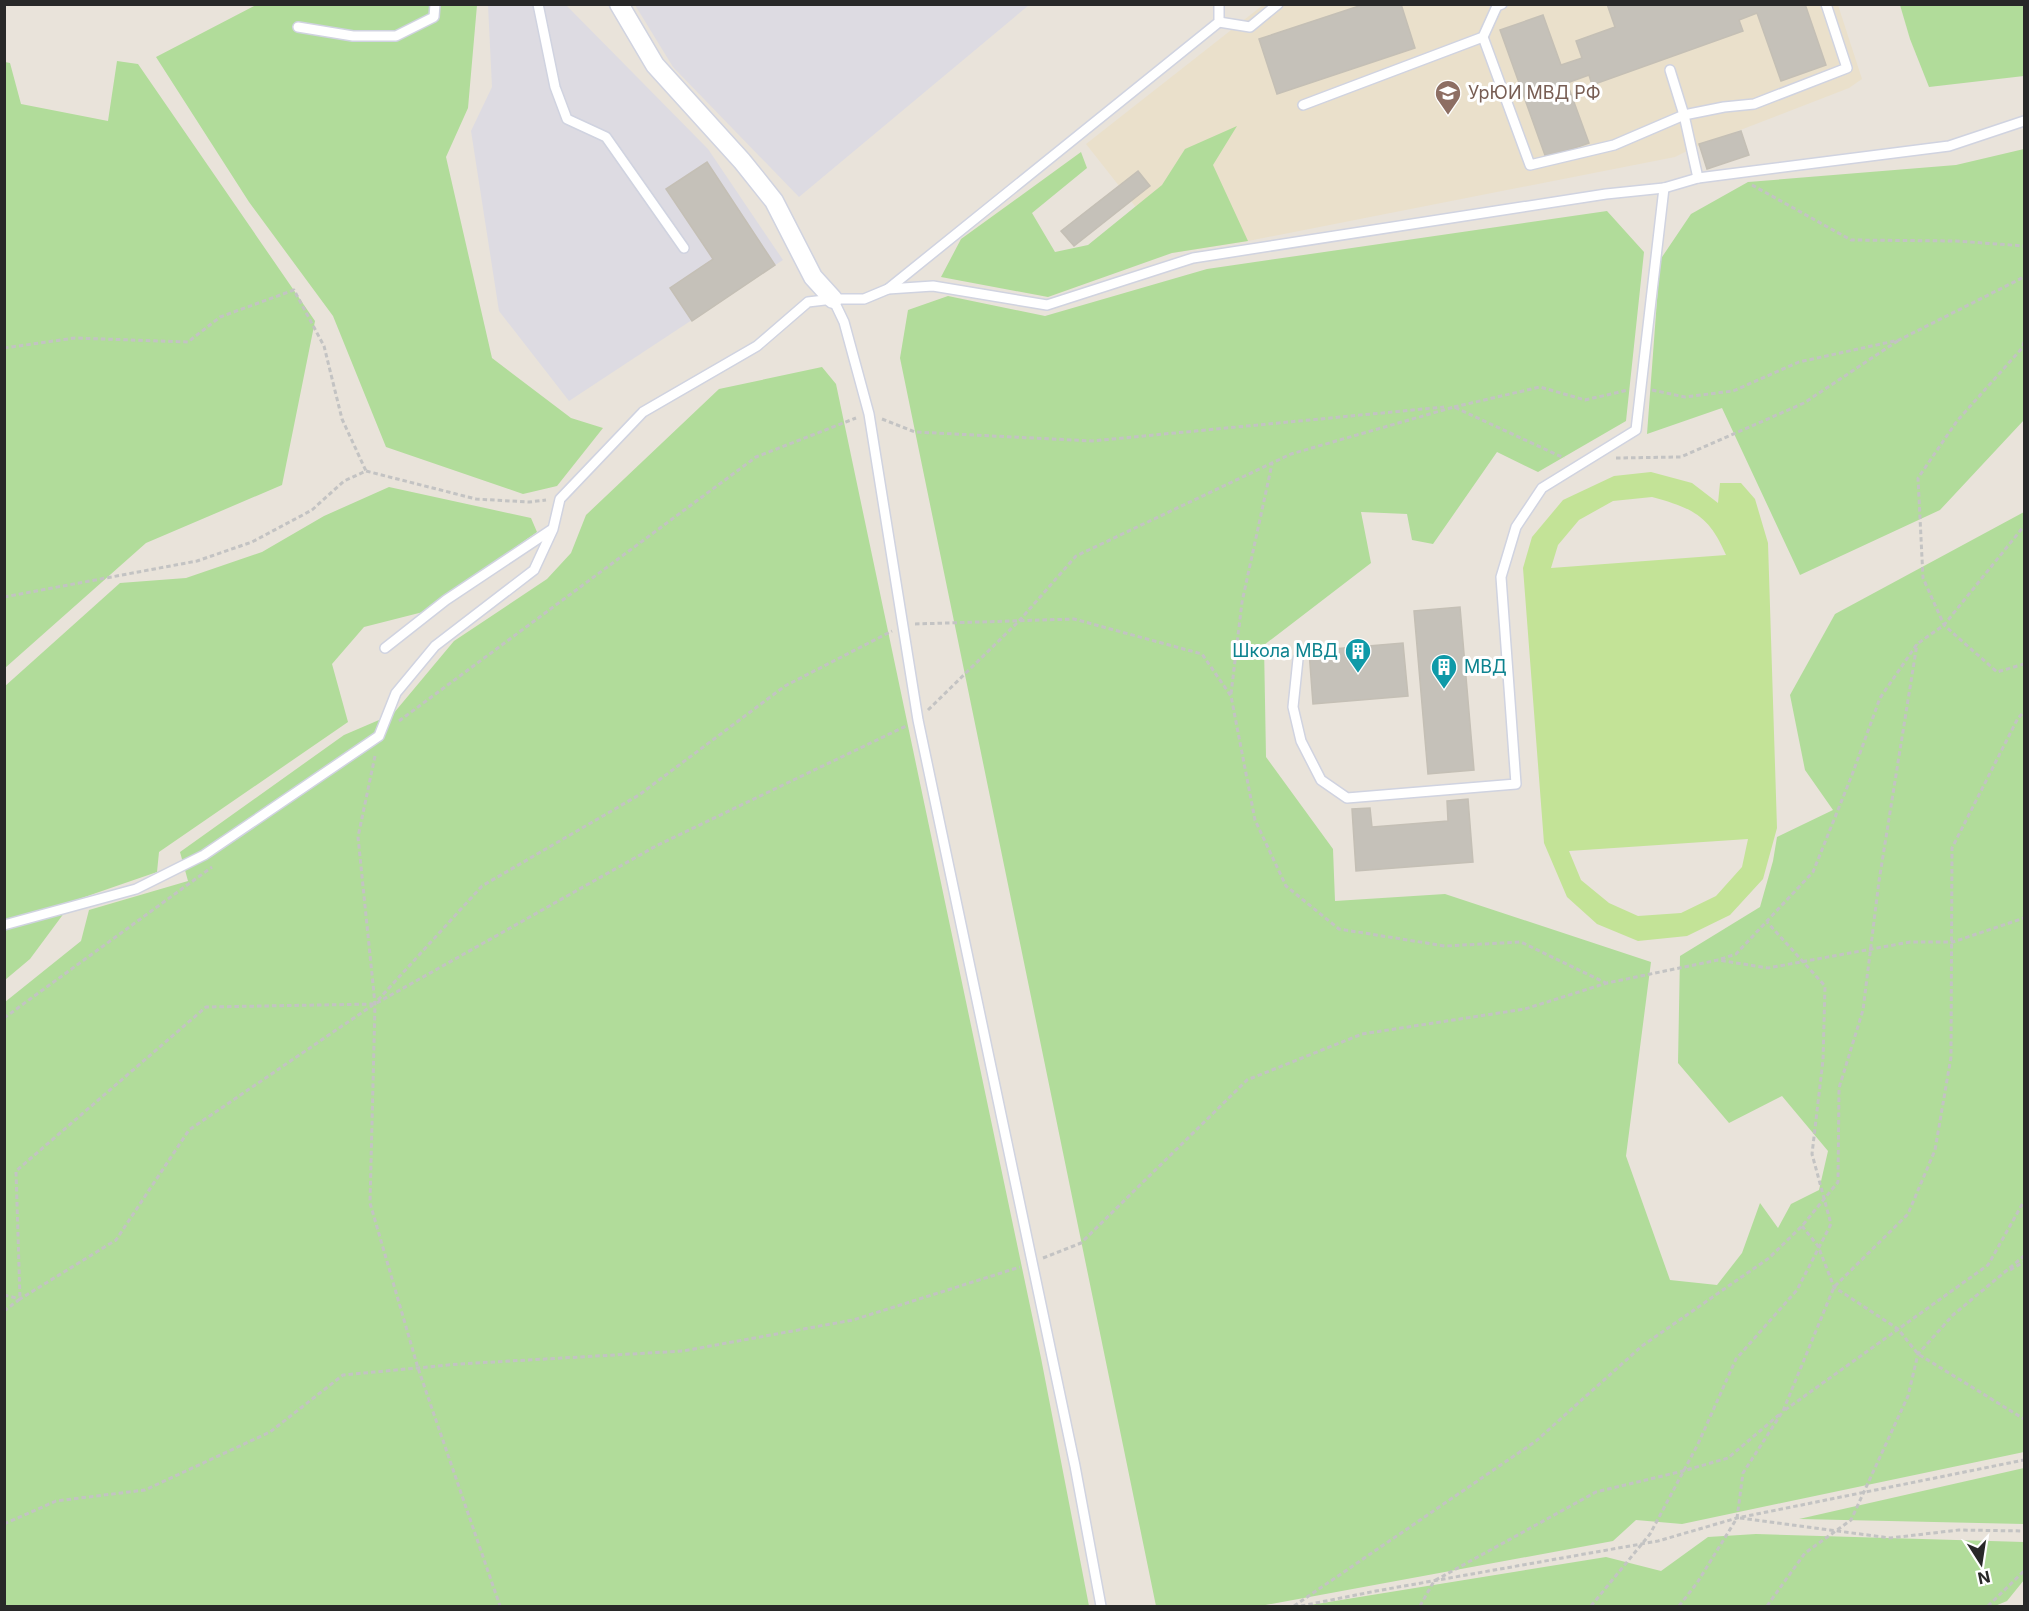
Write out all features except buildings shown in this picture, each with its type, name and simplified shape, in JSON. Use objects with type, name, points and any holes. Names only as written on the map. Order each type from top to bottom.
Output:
[{"type":"street","points":[[619,4],[655,65],[742,161],[774,201],[813,277],[833,299]]},
{"type":"lane","points":[[298,27],[353,36],[396,36],[434,17],[435,4]]},
{"type":"lane","points":[[538,4],[555,87],[567,119],[606,137],[684,248]]},
{"type":"lane","points":[[1219,4],[1219,22]]},
{"type":"lane","points":[[4,925],[136,889],[194,860],[379,736],[396,693],[435,646],[534,570],[553,529],[560,499],[644,412],[758,346],[808,303],[833,299],[864,299],[888,289],[1219,22],[1250,27],[1278,4]]},
{"type":"lane","points":[[1502,4],[1497,6],[1483,37],[1530,165],[1614,145],[1684,115],[1754,104],[1846,68],[1826,4]]},
{"type":"lane","points":[[1303,105],[1483,37]]},
{"type":"lane","points":[[1670,70],[1684,115],[1698,178]]},
{"type":"lane","points":[[888,289],[933,286],[1047,305],[1193,258],[1606,194],[1664,188],[1698,178],[1949,146],[2025,121]]},
{"type":"lane","points":[[1298,659],[1293,707],[1301,741],[1321,780],[1347,798],[1516,784],[1501,577],[1516,527],[1542,488],[1636,430],[1664,188]]},
{"type":"lane","points":[[833,299],[844,322],[869,414],[918,720],[1075,1466],[1101,1606]]},
{"type":"lane","points":[[385,648],[446,600],[553,529]]},
{"type":"path","points":[[1748,182],[1851,240],[1956,241],[2025,246]]},
{"type":"path","points":[[500,1606],[418,1368],[370,1203],[375,1004],[358,837],[379,736],[756,457],[869,414],[915,432],[1092,441],[1454,406],[1563,458],[1681,457],[1804,403],[1899,340],[2025,277]]},
{"type":"path","points":[[4,348],[75,338],[188,342],[220,317],[294,290],[324,346],[342,419],[366,471]]},
{"type":"path","points":[[4,1311],[116,1240],[189,1130],[375,1004],[656,846],[918,720],[1019,621],[1076,556],[1291,454],[1454,406],[1540,387],[1585,400],[1641,387],[1685,397],[1733,391],[1799,362],[1899,340]]},
{"type":"path","points":[[2025,342],[1957,421],[1918,478],[1923,578],[1944,625],[1997,672],[2025,664]]},
{"type":"path","points":[[1272,463],[1242,602],[1231,696],[1255,820],[1287,886],[1339,928],[1445,946],[1521,942],[1607,983]]},
{"type":"path","points":[[4,597],[197,561],[252,542],[312,510],[344,481],[366,471],[476,499],[529,502],[560,499]]},
{"type":"path","points":[[4,1524],[56,1501],[145,1490],[270,1432],[343,1375],[683,1351],[854,1320],[1033,1263],[1081,1243],[1247,1080],[1362,1034],[1525,1009],[1607,983],[1718,960],[1736,954],[1813,872],[1880,698],[1917,644],[1944,625],[2025,526]]},
{"type":"path","points":[[20,1299],[16,1170],[206,1007],[375,1004],[482,886],[639,795],[785,686],[903,625],[1074,619],[1202,654],[1231,696]]},
{"type":"path","points":[[1294,1606],[1536,1441],[1642,1346],[1769,1258],[1802,1226],[1838,1182],[1839,1088],[1863,1010],[1917,644]]},
{"type":"path","points":[[1679,1606],[1697,1583],[1737,1518],[1743,1473],[1783,1411],[1834,1287],[1908,1214],[1935,1150],[1951,1058],[1952,848],[2018,718],[2025,712]]},
{"type":"path","points":[[4,1018],[214,866]]},
{"type":"path","points":[[1718,960],[1768,968],[1910,942],[1953,942],[2025,918]]},
{"type":"path","points":[[1591,1606],[1650,1534],[1698,1444],[1736,1359],[1797,1290],[1831,1224],[1812,1154],[1823,1060],[1825,987],[1767,922]]},
{"type":"path","points":[[1420,1606],[1434,1581],[1596,1492],[1728,1458],[1783,1411],[1988,1265],[2025,1201]]},
{"type":"path","points":[[1802,1226],[1818,1246],[1834,1287],[1898,1329],[1918,1354],[2025,1419]]},
{"type":"path","points":[[1767,1606],[1805,1553],[1851,1520],[1908,1396],[1918,1354],[1953,1315],[2025,1256]]},
{"type":"path","points":[[2002,1274],[2025,1262]]},
{"type":"path","points":[[4,1295],[20,1299]]},
{"type":"path","points":[[1301,1606],[1658,1541],[1737,1518],[2025,1460]]},
{"type":"path","points":[[1737,1518],[1890,1538],[1959,1530],[2025,1531]]},
{"type":"path","points":[[1988,1606],[2025,1571]]},
{"type":"shaded area","points":[[488,5],[566,5],[708,149],[783,260],[569,401],[499,311],[471,131],[492,87]]},
{"type":"shaded area","points":[[635,5],[1029,5],[799,197],[673,67]]},
{"type":"shaded area","name":"УрЮИ МВД РФ","points":[[1263,5],[1838,5],[1862,79],[1849,88],[1675,157],[1248,241],[1172,253],[1086,144]]},
{"type":"green space","points":[[256,5],[477,5],[468,108],[446,157],[492,358],[571,418],[603,428],[557,486],[523,494],[386,447],[333,316],[249,202],[156,57]]},
{"type":"green space","points":[[1900,5],[2024,5],[2024,76],[1929,87],[1910,39]]},
{"type":"green space","points":[[117,61],[138,64],[315,321],[282,485],[146,543],[5,668],[5,62],[10,63],[21,104],[108,121]]},
{"type":"green space","points":[[1237,126],[1213,165],[1248,241],[1172,253],[1048,297],[941,277],[961,239],[1081,152],[1087,168],[1032,213],[1055,252],[1088,245],[1162,185],[1185,149]]},
{"type":"green space","points":[[2024,149],[2024,420],[1940,510],[1800,575],[1722,408],[1647,434],[1660,260],[1691,214],[1748,182],[1956,165]]},
{"type":"green space","points":[[1607,211],[1644,252],[1626,421],[1538,472],[1497,452],[1433,544],[1412,540],[1407,514],[1361,512],[1371,563],[1264,645],[1266,757],[1333,849],[1335,901],[1445,894],[1651,962],[1626,1156],[1670,1280],[1717,1285],[1742,1253],[1760,1203],[1778,1228],[1791,1204],[1819,1190],[1828,1151],[1782,1096],[1729,1123],[1678,1063],[1680,956],[1760,907],[1777,837],[1833,810],[1805,770],[1790,695],[1835,614],[2024,512],[2024,1452],[1682,1524],[1636,1520],[1613,1541],[1260,1606],[1156,1606],[900,358],[908,310],[948,296],[1045,316],[1207,269]]},
{"type":"green space","points":[[822,367],[836,384],[1041,1358],[1089,1606],[5,1606],[5,1002],[81,941],[89,910],[188,881],[180,852],[344,735],[393,714],[454,641],[547,579],[571,553],[586,515],[719,389]]},
{"type":"green space","points":[[1651,472],[1692,483],[1718,503],[1720,483],[1741,483],[1755,499],[1768,543],[1777,828],[1763,879],[1730,915],[1687,936],[1638,941],[1597,924],[1567,897],[1544,843],[1523,568],[1532,537],[1563,500],[1614,476]],"holes":[[[1652,497],[1678,505],[1698,515],[1713,531],[1726,555],[1551,568],[1558,545],[1579,520],[1613,501]],[[1748,839],[1742,867],[1716,896],[1681,913],[1638,916],[1609,903],[1581,880],[1569,851]]]},
{"type":"green space","points":[[389,487],[531,518],[537,532],[423,612],[364,627],[332,664],[348,722],[159,852],[157,872],[73,901],[30,959],[5,980],[4,687],[120,583],[186,578],[262,552],[324,516]]},
{"type":"green space","points":[[2024,1468],[2024,1524],[1799,1519]]},
{"type":"green space","points":[[1756,1534],[2024,1542],[2024,1580],[2007,1601],[1995,1606],[1304,1606],[1606,1557],[1661,1571],[1708,1537]]},
{"type":"place","name":"УрЮИ МВД РФ","points":[[1448,116]]},
{"type":"place","name":"Школа МВД","points":[[1358,674]]},
{"type":"place","name":"МВД","points":[[1444,690]]}]
